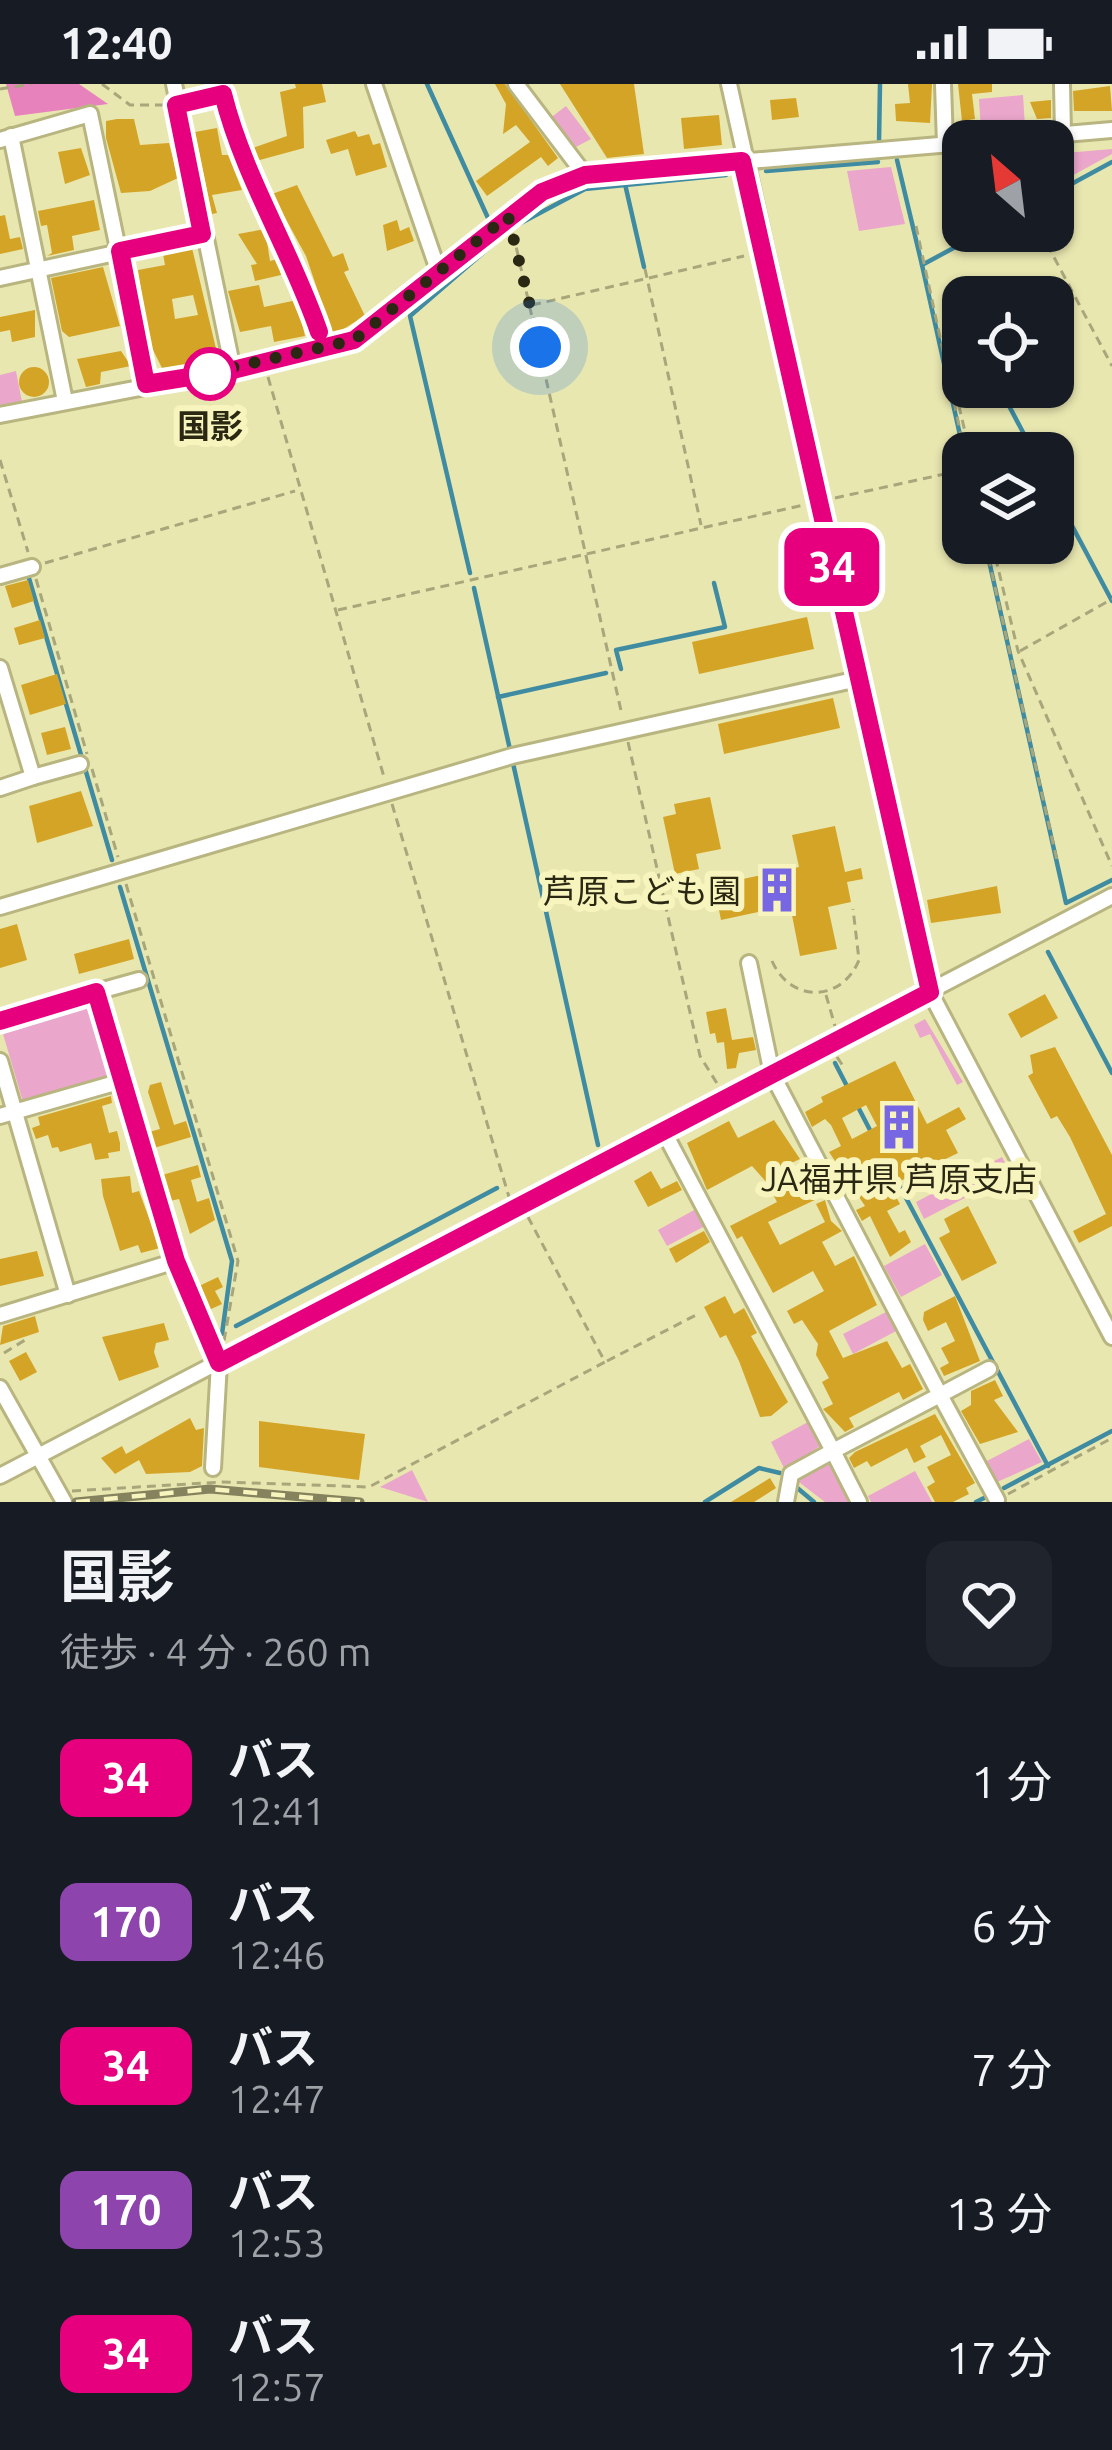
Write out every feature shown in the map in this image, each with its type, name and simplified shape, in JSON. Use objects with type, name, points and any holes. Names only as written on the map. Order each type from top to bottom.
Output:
[{"type":"street","points":[[174,84],[233,370]]},
{"type":"street","points":[[374,84],[439,273]]},
{"type":"street","points":[[516,84],[585,175]]},
{"type":"street","points":[[729,84],[742,161],[930,992],[1112,1337]]},
{"type":"street","points":[[944,84],[945,120]]},
{"type":"street","points":[[1062,84],[1063,120]]},
{"type":"street","points":[[176,105],[223,94],[236,145],[299,273],[326,350]]},
{"type":"street","points":[[65,401],[6,138],[90,114],[146,384]]},
{"type":"street","points":[[1074,132],[1112,130]]},
{"type":"street","points":[[0,415],[264,364],[354,340],[508,216],[542,192],[585,175],[942,144]]},
{"type":"street","points":[[0,278],[202,234]]},
{"type":"street","points":[[0,576],[32,567]]},
{"type":"street","points":[[0,668],[32,777]]},
{"type":"street","points":[[0,907],[388,792],[625,730],[858,679]]},
{"type":"street","points":[[0,788],[80,764]]},
{"type":"street","points":[[0,1476],[1112,896]]},
{"type":"street","points":[[749,963],[772,1074],[997,1500]]},
{"type":"street","points":[[0,1021],[139,980]]},
{"type":"street","points":[[96,992],[176,1261],[219,1363],[213,1468]]},
{"type":"street","points":[[0,1061],[7,1114],[68,1295]]},
{"type":"street","points":[[7,1114],[122,1081]]},
{"type":"street","points":[[664,1132],[859,1502]]},
{"type":"street","points":[[0,1315],[176,1261]]},
{"type":"street","points":[[786,1502],[791,1474],[988,1369]]},
{"type":"street","points":[[0,1388],[62,1497]]},
{"type":"path","points":[[0,89],[31,84]]},
{"type":"path","points":[[102,84],[130,105],[176,105]]},
{"type":"path","points":[[508,216],[700,1056],[725,1097]]},
{"type":"path","points":[[916,226],[963,432]]},
{"type":"path","points":[[530,306],[744,256]]},
{"type":"path","points":[[645,269],[701,526]]},
{"type":"path","points":[[1074,295],[1112,366]]},
{"type":"path","points":[[264,364],[388,792],[517,1207],[605,1362]]},
{"type":"path","points":[[0,460],[238,1261],[226,1340],[211,1345]]},
{"type":"path","points":[[336,611],[942,475]]},
{"type":"path","points":[[32,567],[299,490]]},
{"type":"path","points":[[994,564],[1058,865]]},
{"type":"path","points":[[995,564],[1018,651],[1112,866]]},
{"type":"path","points":[[1018,651],[1112,599]]},
{"type":"path","points":[[772,961],[789,985],[826,992],[847,981],[860,960],[853,909]]},
{"type":"path","points":[[826,992],[838,1040]]},
{"type":"path","points":[[838,1057],[842,1066]]},
{"type":"path","points":[[62,1497],[222,1482],[369,1487],[696,1315]]},
{"type":"path","points":[[4,1353],[25,1340]]},
{"type":"path","points":[[997,1500],[1112,1438]]},
{"type":"shaded area","points":[[6,84],[79,84],[108,104],[15,116]]},
{"type":"shaded area","points":[[1023,95],[1025,120],[980,120],[979,99]]},
{"type":"shaded area","points":[[566,106],[591,139],[574,148],[549,119]]},
{"type":"shaded area","points":[[1112,149],[1112,154],[1074,175],[1074,152]]},
{"type":"shaded area","points":[[891,167],[905,224],[859,231],[847,171]]},
{"type":"shaded area","points":[[16,371],[22,402],[0,407],[0,375]]},
{"type":"shaded area","points":[[90,1001],[111,1077],[23,1102],[1,1027]]},
{"type":"shaded area","points":[[925,1019],[963,1082],[957,1085],[930,1034],[920,1038],[914,1025]]},
{"type":"shaded area","points":[[1002,1157],[1011,1174],[924,1219],[916,1202]]},
{"type":"shaded area","points":[[696,1209],[705,1226],[667,1246],[658,1230]]},
{"type":"shaded area","points":[[925,1244],[942,1275],[901,1297],[884,1266]]},
{"type":"shaded area","points":[[888,1311],[898,1330],[853,1354],[843,1334]]},
{"type":"shaded area","points":[[808,1422],[820,1446],[785,1470],[771,1442]]},
{"type":"shaded area","points":[[1029,1439],[1042,1462],[997,1482],[985,1462]]},
{"type":"shaded area","points":[[823,1460],[829,1461],[851,1502],[825,1502],[795,1479]]},
{"type":"shaded area","points":[[412,1470],[428,1502],[380,1487]]},
{"type":"shaded area","points":[[915,1471],[932,1502],[871,1502],[868,1496]]},
{"type":"building","points":[[295,84],[322,84],[326,102],[303,107],[304,148],[256,161],[250,149],[287,136],[280,92],[296,88]]},
{"type":"building","points":[[495,84],[505,84],[558,158],[548,166],[541,157],[487,196],[476,181],[530,142],[516,125],[503,134],[506,104]]},
{"type":"building","points":[[560,84],[634,84],[644,154],[607,158]]},
{"type":"building","points":[[908,84],[932,84],[930,123],[896,121],[895,104],[910,103]]},
{"type":"building","points":[[958,84],[992,84],[992,92],[972,94],[975,119],[962,120]]},
{"type":"building","points":[[1110,86],[1112,111],[1074,111],[1073,91]]},
{"type":"building","points":[[796,98],[799,117],[772,120],[770,100]]},
{"type":"building","points":[[1051,100],[1051,118],[1037,119],[1030,102]]},
{"type":"building","points":[[719,115],[722,145],[684,149],[681,118]]},
{"type":"building","points":[[134,119],[140,145],[169,143],[178,178],[150,191],[121,193],[106,138],[106,121]]},
{"type":"building","points":[[217,128],[222,155],[228,155],[242,190],[212,195],[217,213],[212,214],[195,132]]},
{"type":"building","points":[[355,131],[358,137],[369,134],[373,145],[380,143],[387,167],[356,176],[348,149],[331,154],[326,140]]},
{"type":"building","points":[[81,148],[90,175],[65,184],[58,152]]},
{"type":"building","points":[[297,185],[333,257],[343,253],[349,270],[344,272],[365,316],[333,333],[306,256],[272,194]]},
{"type":"building","points":[[94,200],[100,230],[72,236],[74,250],[47,256],[52,253],[47,225],[41,226],[38,211]]},
{"type":"building","points":[[5,215],[10,239],[20,237],[23,249],[0,254],[0,216]]},
{"type":"building","points":[[397,220],[400,231],[409,227],[414,241],[387,251],[383,225]]},
{"type":"building","points":[[265,229],[270,261],[278,259],[281,275],[255,281],[251,265],[257,264],[238,234]]},
{"type":"building","points":[[192,248],[219,361],[164,372],[149,342],[138,270],[165,265],[163,254]],"holes":[[[193,295],[198,315],[175,319],[172,299]]]},
{"type":"building","points":[[103,267],[120,326],[69,337],[62,331],[51,278]]},
{"type":"building","points":[[259,285],[264,307],[297,300],[305,336],[274,342],[271,326],[240,332],[228,291]]},
{"type":"building","points":[[35,310],[35,337],[12,342],[10,330],[0,332],[0,317]]},
{"type":"building","points":[[121,351],[131,366],[101,372],[100,384],[86,387],[77,359]]},
{"type":"building","points":[[34,367],[45,371],[49,382],[45,393],[34,397],[23,393],[19,382],[23,371]]},
{"type":"building","points":[[28,580],[34,601],[12,608],[5,586]]},
{"type":"building","points":[[807,617],[814,649],[699,674],[692,642]]},
{"type":"building","points":[[40,620],[45,638],[19,645],[14,628]]},
{"type":"building","points":[[57,674],[66,704],[30,715],[21,685]]},
{"type":"building","points":[[833,698],[840,728],[724,754],[718,724]]},
{"type":"building","points":[[65,727],[71,749],[47,755],[41,733]]},
{"type":"building","points":[[81,791],[93,826],[37,843],[29,806]]},
{"type":"building","points":[[710,797],[721,849],[696,854],[699,869],[675,874],[663,817],[676,814],[674,804]]},
{"type":"building","points":[[835,826],[845,872],[861,868],[863,879],[847,882],[851,902],[828,907],[837,949],[800,956],[790,905],[721,920],[714,885],[799,867],[792,835]]},
{"type":"building","points":[[997,886],[1001,913],[931,923],[927,900]]},
{"type":"building","points":[[17,924],[27,960],[0,968],[0,929]]},
{"type":"building","points":[[129,939],[134,959],[79,974],[74,954]]},
{"type":"building","points":[[1045,994],[1058,1018],[1021,1038],[1008,1014]]},
{"type":"building","points":[[726,1008],[732,1040],[753,1037],[756,1050],[739,1053],[736,1068],[727,1069],[724,1042],[717,1043],[715,1033],[710,1034],[706,1012]]},
{"type":"building","points":[[1055,1047],[1112,1155],[1112,1226],[1079,1243],[1073,1231],[1106,1214],[1070,1137],[1057,1116],[1051,1119],[1028,1076],[1033,1073],[1030,1055]]},
{"type":"building","points":[[895,1061],[927,1124],[959,1107],[966,1119],[946,1130],[958,1153],[890,1186],[900,1204],[887,1211],[899,1233],[905,1230],[911,1242],[890,1257],[870,1216],[862,1221],[856,1210],[865,1206],[829,1152],[841,1146],[831,1125],[825,1119],[812,1127],[805,1112],[823,1102],[821,1097]],"holes":[[[866,1105],[877,1126],[852,1139],[842,1118]]]},
{"type":"building","points":[[161,1082],[174,1125],[186,1121],[191,1137],[154,1148],[149,1132],[160,1129],[148,1092],[150,1085]]},
{"type":"building","points":[[111,1096],[112,1103],[102,1106],[109,1133],[117,1131],[120,1151],[108,1153],[109,1158],[95,1160],[91,1143],[60,1152],[52,1148],[48,1135],[36,1139],[32,1128],[40,1125],[38,1117]]},
{"type":"building","points":[[774,1120],[800,1159],[787,1165],[797,1184],[809,1185],[817,1199],[768,1222],[780,1245],[825,1222],[816,1204],[825,1200],[831,1221],[842,1231],[822,1242],[835,1266],[854,1256],[877,1305],[829,1331],[843,1358],[887,1341],[902,1368],[910,1364],[923,1389],[903,1400],[899,1392],[849,1418],[854,1427],[845,1432],[823,1409],[833,1404],[822,1382],[829,1378],[816,1355],[818,1344],[802,1320],[794,1324],[787,1311],[824,1291],[813,1271],[773,1293],[742,1236],[737,1239],[730,1226],[777,1202],[767,1183],[752,1166],[707,1190],[687,1143],[729,1121],[738,1138]]},
{"type":"building","points":[[198,1165],[201,1177],[191,1180],[197,1202],[209,1198],[215,1220],[190,1234],[179,1199],[170,1201],[162,1175]]},
{"type":"building","points":[[651,1171],[661,1189],[677,1181],[682,1190],[648,1207],[634,1181]]},
{"type":"building","points":[[130,1176],[132,1193],[139,1191],[160,1248],[141,1253],[138,1245],[120,1251],[101,1179]]},
{"type":"building","points":[[968,1206],[997,1263],[962,1281],[939,1238],[950,1232],[944,1219]]},
{"type":"building","points":[[704,1231],[710,1242],[676,1263],[669,1249]]},
{"type":"building","points":[[37,1251],[44,1276],[0,1286],[0,1259]]},
{"type":"building","points":[[218,1277],[223,1287],[215,1291],[222,1304],[209,1310],[199,1286]]},
{"type":"building","points":[[725,1296],[734,1314],[744,1308],[757,1333],[751,1336],[788,1402],[771,1416],[760,1417],[726,1335],[720,1338],[704,1307]]},
{"type":"building","points":[[955,1296],[980,1361],[944,1376],[940,1368],[949,1363],[941,1348],[955,1341],[946,1322],[928,1331],[924,1312]]},
{"type":"building","points":[[35,1316],[39,1332],[0,1345],[3,1326]]},
{"type":"building","points":[[164,1323],[169,1340],[156,1343],[159,1367],[119,1381],[102,1337]]},
{"type":"building","points":[[26,1352],[37,1372],[20,1381],[9,1361]]},
{"type":"building","points":[[995,1380],[1003,1396],[994,1400],[1018,1432],[980,1444],[961,1411],[971,1405],[971,1391]]},
{"type":"building","points":[[935,1414],[975,1483],[966,1488],[969,1494],[953,1502],[935,1502],[927,1487],[935,1482],[927,1467],[951,1455],[941,1435],[920,1446],[926,1457],[914,1463],[907,1448],[871,1467],[867,1461],[854,1468],[849,1458],[855,1452]]},
{"type":"building","points":[[190,1418],[196,1430],[204,1428],[202,1466],[190,1472],[146,1474],[139,1460],[115,1474],[101,1458],[122,1446],[126,1454]]},
{"type":"building","points":[[259,1421],[365,1434],[359,1480],[259,1467]]},
{"type":"building","points":[[770,1478],[776,1488],[754,1502],[731,1502]]},
{"type":"waterway","points":[[427,84],[488,218]]},
{"type":"waterway","points":[[879,142],[880,84]]},
{"type":"waterway","points":[[897,160],[922,265],[946,252]]},
{"type":"waterway","points":[[766,171],[878,162]]},
{"type":"waterway","points":[[1074,183],[1112,162]]},
{"type":"waterway","points":[[519,224],[585,189],[726,175]]},
{"type":"waterway","points":[[625,184],[644,267]]},
{"type":"waterway","points":[[470,573],[410,316],[506,233]]},
{"type":"waterway","points":[[922,265],[959,432]]},
{"type":"waterway","points":[[1010,408],[1023,432]]},
{"type":"waterway","points":[[1074,530],[1112,601]]},
{"type":"waterway","points":[[990,564],[1066,903],[1112,880]]},
{"type":"waterway","points":[[28,575],[112,860]]},
{"type":"waterway","points":[[621,669],[616,650],[725,627],[714,583]]},
{"type":"waterway","points":[[474,588],[598,1145]]},
{"type":"waterway","points":[[498,697],[606,673]]},
{"type":"waterway","points":[[120,887],[232,1261],[222,1334]]},
{"type":"waterway","points":[[1048,952],[1112,1073]]},
{"type":"waterway","points":[[835,1063],[849,1090]]},
{"type":"waterway","points":[[857,1105],[871,1132]]},
{"type":"waterway","points":[[896,1179],[1048,1466]]},
{"type":"waterway","points":[[236,1326],[497,1188]]},
{"type":"waterway","points":[[1004,1488],[1112,1431]]},
{"type":"waterway","points":[[705,1502],[759,1468],[780,1473]]},
{"type":"waterway","points":[[795,1486],[814,1502]]},
{"type":"waterway","points":[[976,1502],[984,1498]]},
{"type":"railway","points":[[76,1502],[210,1489],[360,1502]]},
{"type":"bus line","name":"34","points":[[0,1021],[96,992],[176,1261],[219,1363],[930,992],[742,161],[585,175],[542,192],[508,216],[354,340],[233,370],[146,384],[120,251],[202,234],[176,105],[223,94],[236,145],[299,273],[319,332]]},
{"type":"place","name":"国影","points":[[210,374]]},
{"type":"place","name":"芦原こども園","points":[[777,890]]},
{"type":"place","name":"JA福井県 芦原支店","points":[[899,1127]]},
{"type":"route","points":[[210,374],[190,377],[264,364],[354,340],[508,216],[540,347]]}]
